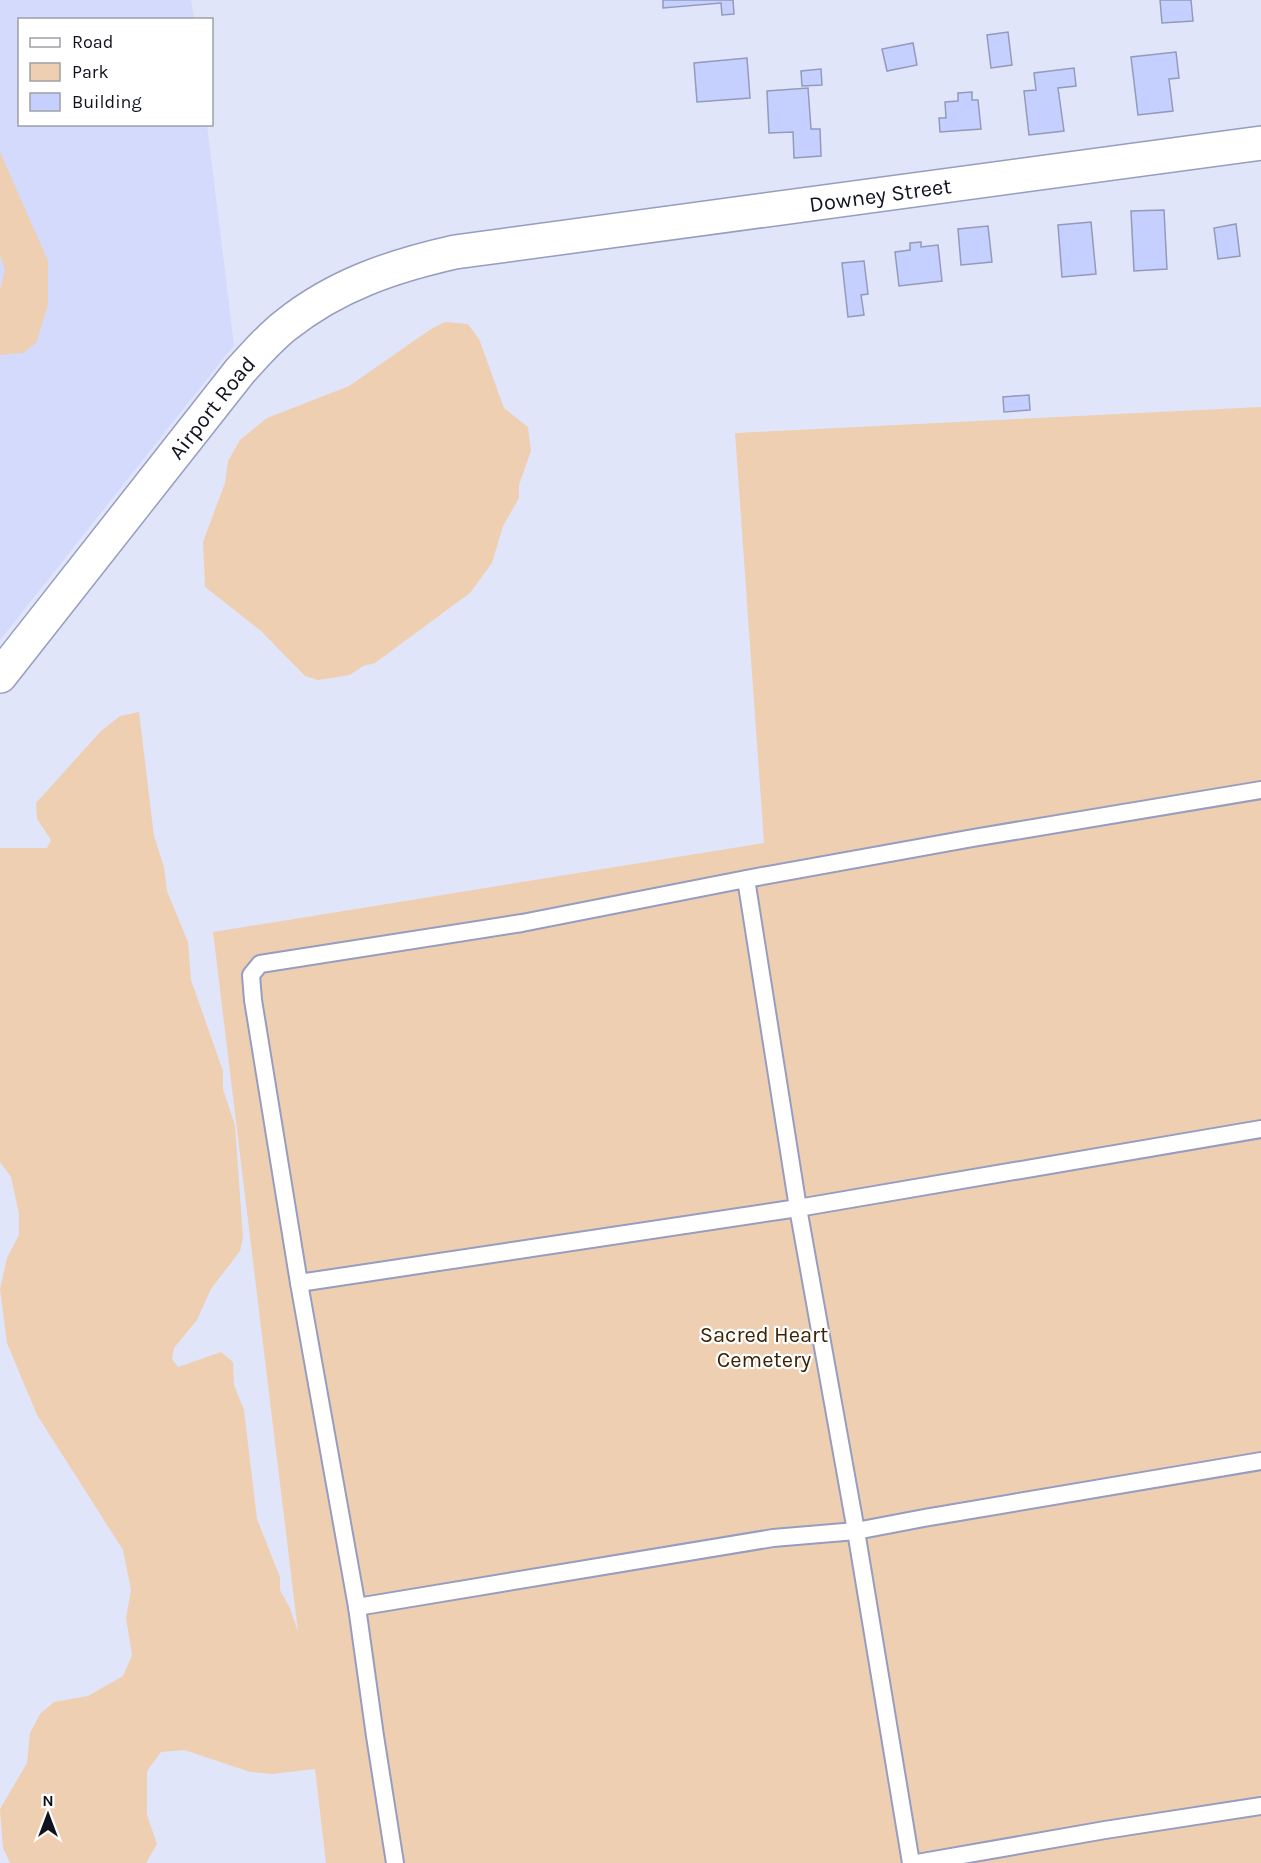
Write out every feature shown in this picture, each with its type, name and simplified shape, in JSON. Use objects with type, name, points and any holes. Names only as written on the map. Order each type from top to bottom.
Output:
[{"type":"street","name":"Downey Street","points":[[501,246],[1261,143]]},
{"type":"street","name":"Airport Road","points":[[0,676],[240,371],[285,325],[343,287],[376,273],[424,259],[501,246]]},
{"type":"lane","points":[[395,1863],[357,1607],[299,1283],[253,1000],[251,975],[260,964],[522,923],[973,838],[1261,790]]},
{"type":"lane","points":[[746,879],[798,1208],[856,1531],[910,1863]]},
{"type":"lane","points":[[299,1283],[798,1208],[1261,1129]]},
{"type":"lane","points":[[357,1607],[773,1538],[856,1531],[1261,1461]]},
{"type":"lane","points":[[916,1863],[1261,1806]]},
{"type":"shaded area","points":[[0,0],[191,0],[194,18],[18,18],[18,126],[207,126],[234,345],[0,640]]},
{"type":"green space","points":[[0,152],[48,261],[48,305],[36,343],[23,353],[0,355],[0,290],[5,269],[0,256]]},
{"type":"green space","points":[[445,322],[468,324],[479,339],[504,408],[528,427],[531,451],[519,485],[519,498],[503,526],[492,563],[470,593],[375,663],[363,666],[350,675],[318,680],[305,676],[261,631],[205,587],[203,542],[225,483],[228,461],[240,440],[267,418],[349,386],[431,329]]},
{"type":"green space","name":"Sacred Heart Cemetery","points":[[1261,407],[1261,1863],[326,1863],[315,1769],[272,1774],[250,1772],[184,1750],[161,1752],[147,1771],[147,1815],[157,1844],[146,1863],[10,1863],[3,1848],[0,1809],[27,1763],[30,1733],[40,1714],[54,1702],[88,1696],[123,1676],[132,1655],[126,1618],[131,1590],[123,1550],[37,1415],[7,1343],[0,1289],[7,1258],[19,1235],[19,1214],[11,1177],[0,1162],[0,848],[47,848],[51,840],[37,819],[36,803],[101,731],[120,716],[139,712],[154,836],[164,867],[167,891],[188,942],[191,980],[223,1071],[223,1089],[235,1125],[243,1238],[240,1251],[211,1289],[197,1320],[174,1348],[172,1359],[178,1367],[221,1352],[233,1362],[234,1385],[244,1410],[257,1519],[280,1577],[280,1590],[290,1608],[298,1632],[213,932],[764,843],[735,433]]},
{"type":"building","points":[[663,0],[733,0],[734,14],[722,15],[721,3],[663,8]]},
{"type":"building","points":[[1160,0],[1191,0],[1193,21],[1162,23]]},
{"type":"building","points":[[1008,32],[1012,65],[991,68],[987,35]]},
{"type":"building","points":[[913,43],[917,65],[887,71],[882,49]]},
{"type":"building","points":[[1176,52],[1179,78],[1169,79],[1173,111],[1138,115],[1131,57]]},
{"type":"building","points":[[747,58],[750,98],[697,102],[694,63]]},
{"type":"building","points":[[1074,68],[1076,86],[1058,88],[1064,131],[1029,135],[1024,91],[1036,90],[1034,73]]},
{"type":"building","points":[[821,69],[822,85],[802,86],[801,71]]},
{"type":"building","points":[[808,88],[811,129],[820,129],[821,156],[794,158],[793,132],[769,133],[767,91]]},
{"type":"building","points":[[972,92],[972,100],[978,100],[981,129],[940,132],[939,118],[946,118],[945,102],[958,101],[958,93]]},
{"type":"building","points":[[1164,210],[1167,269],[1134,271],[1131,211]]},
{"type":"building","points":[[1091,222],[1096,274],[1062,277],[1058,225]]},
{"type":"building","points":[[1236,224],[1240,256],[1218,259],[1214,228]]},
{"type":"building","points":[[988,226],[992,262],[961,265],[958,229]]},
{"type":"building","points":[[921,242],[921,247],[938,245],[942,281],[899,286],[895,252],[910,250],[910,243]]},
{"type":"building","points":[[864,261],[868,294],[861,295],[864,315],[848,317],[842,263]]},
{"type":"building","points":[[1029,395],[1030,410],[1004,412],[1003,397]]}]
